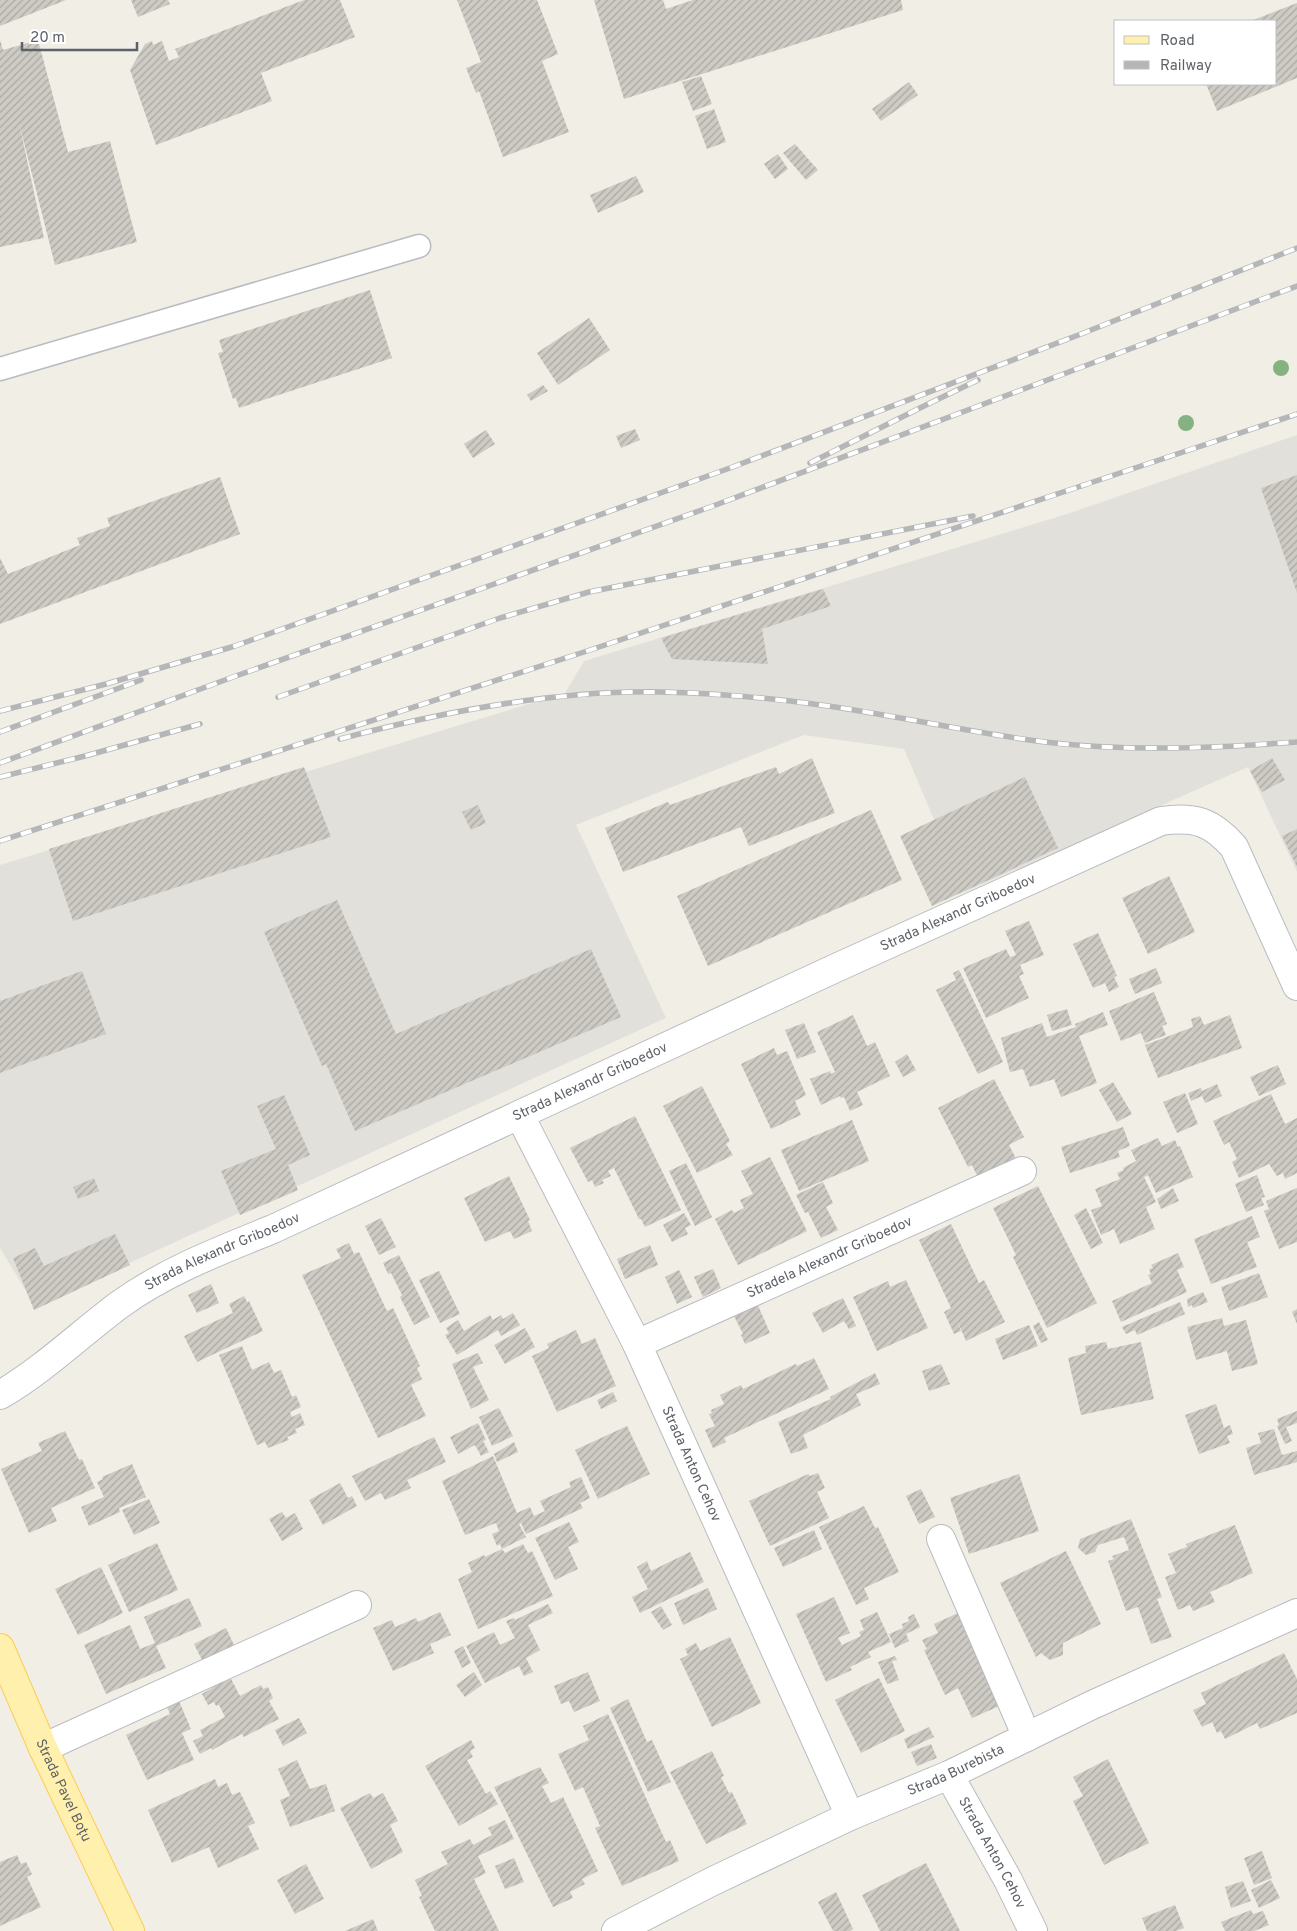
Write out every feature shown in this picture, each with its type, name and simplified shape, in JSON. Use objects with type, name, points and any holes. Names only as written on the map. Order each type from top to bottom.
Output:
[{"type":"main road","name":"Strada Pavel Boțu","points":[[0,1648],[43,1748],[130,1931]]},
{"type":"street","name":"Strada Alexandr Griboedov","points":[[0,1395],[65,1349],[119,1305],[166,1275],[273,1229],[838,967],[1161,821],[1181,818],[1203,823],[1221,833],[1234,848],[1297,986]]},
{"type":"street","name":"Strada Anton Cehov","points":[[520,1116],[636,1344],[850,1816]]},
{"type":"street","name":"Stradela Alexandr Griboedov","points":[[636,1344],[1022,1171]]},
{"type":"street","points":[[941,1539],[1027,1736]]},
{"type":"street","points":[[43,1748],[357,1605]]},
{"type":"street","name":"Strada Burebista","points":[[616,1931],[720,1878],[850,1816],[950,1775],[1092,1704],[1297,1613]]},
{"type":"street","name":"Strada Anton Cehov","points":[[950,1775],[1008,1880],[1033,1931]]},
{"type":"lane","points":[[0,369],[419,246]]},
{"type":"shaded area","points":[[1297,435],[1297,872],[1248,767],[965,892],[904,749],[804,735],[576,825],[666,1018],[35,1306],[0,1248],[0,865],[565,693],[584,661],[1067,514]]},
{"type":"building","points":[[0,0],[66,0],[0,26]]},
{"type":"building","points":[[131,0],[168,0],[170,4],[138,17]]},
{"type":"building","points":[[304,0],[340,0],[355,37],[261,73],[272,101],[156,145],[130,70],[145,44],[152,41],[153,45],[162,41],[169,61],[179,57],[175,49]]},
{"type":"building","points":[[457,0],[537,0],[558,54],[542,61],[569,132],[503,157],[479,91],[476,93],[466,68],[481,62]]},
{"type":"building","points":[[594,0],[663,0],[666,9],[693,0],[901,0],[903,10],[624,99]]},
{"type":"building","points":[[1297,3],[1297,78],[1217,111],[1206,85],[1277,85],[1277,20],[1254,20]]},
{"type":"building","points":[[0,40],[3,50],[38,40],[68,152],[110,141],[137,242],[55,265],[19,123],[44,238],[0,247]]},
{"type":"building","points":[[701,76],[712,104],[693,111],[682,82]]},
{"type":"building","points":[[909,82],[918,95],[881,121],[872,109]]},
{"type":"building","points":[[714,109],[726,142],[707,149],[695,116]]},
{"type":"building","points":[[795,144],[818,170],[806,180],[783,153]]},
{"type":"building","points":[[778,154],[788,169],[775,179],[764,164]]},
{"type":"building","points":[[636,176],[644,192],[598,213],[590,195]]},
{"type":"building","points":[[370,290],[392,358],[239,408],[236,398],[233,399],[218,353],[223,352],[219,340]]},
{"type":"building","points":[[589,318],[610,350],[558,385],[537,353]]},
{"type":"building","points":[[543,385],[548,391],[531,401],[527,395]]},
{"type":"building","points":[[635,429],[640,440],[621,448],[616,436]]},
{"type":"building","points":[[486,430],[495,444],[473,458],[464,444]]},
{"type":"building","points":[[1297,475],[1297,593],[1261,488]]},
{"type":"building","points":[[220,477],[240,534],[0,624],[0,558],[8,574],[80,545],[77,538],[110,526],[107,518]]},
{"type":"building","points":[[823,589],[831,606],[762,629],[768,664],[672,659],[661,638]]},
{"type":"building","points":[[812,758],[835,813],[749,846],[741,827],[623,872],[605,828],[668,802],[670,805],[776,767],[779,774]]},
{"type":"building","points":[[1272,758],[1285,780],[1262,792],[1250,771]]},
{"type":"building","points":[[304,767],[331,837],[73,921],[49,849]]},
{"type":"building","points":[[1025,777],[1058,848],[932,906],[900,836]]},
{"type":"building","points":[[478,805],[486,823],[471,830],[462,812]]},
{"type":"building","points":[[871,810],[902,880],[708,966],[677,896]]},
{"type":"building","points":[[1297,829],[1297,867],[1282,836]]},
{"type":"building","points":[[1169,876],[1195,932],[1148,954],[1122,898]]},
{"type":"building","points":[[337,900],[396,1034],[591,949],[621,1017],[355,1131],[326,1064],[322,1066],[264,932]]},
{"type":"building","points":[[1029,921],[1044,955],[1020,965],[1024,974],[1019,976],[1029,998],[986,1018],[963,968],[1006,949],[1010,957],[1016,955],[1005,931]]},
{"type":"building","points":[[1098,933],[1117,976],[1114,977],[1119,987],[1109,992],[1105,983],[1093,988],[1073,944]]},
{"type":"building","points":[[1156,968],[1162,983],[1135,994],[1129,979]]},
{"type":"building","points":[[959,970],[1003,1062],[978,1074],[936,990],[956,980],[953,973]]},
{"type":"building","points":[[82,971],[106,1034],[0,1073],[0,1001]]},
{"type":"building","points":[[1154,992],[1167,1024],[1162,1026],[1166,1035],[1145,1043],[1141,1033],[1121,1041],[1109,1011]]},
{"type":"building","points":[[1067,1009],[1072,1025],[1052,1031],[1047,1015]]},
{"type":"building","points":[[1103,1012],[1108,1025],[1079,1036],[1097,1083],[1061,1097],[1054,1079],[1030,1087],[1023,1069],[1010,1072],[1001,1038],[1042,1023],[1047,1037],[1076,1027],[1075,1024]]},
{"type":"building","points":[[853,1015],[867,1046],[875,1042],[890,1076],[857,1092],[863,1105],[850,1111],[844,1097],[841,1098],[840,1096],[821,1105],[810,1079],[830,1071],[831,1074],[835,1072],[817,1032]]},
{"type":"building","points":[[1230,1015],[1242,1048],[1158,1078],[1145,1045],[1193,1027],[1191,1019],[1200,1016],[1204,1025]]},
{"type":"building","points":[[804,1023],[816,1052],[797,1059],[785,1030]]},
{"type":"building","points":[[774,1048],[777,1055],[787,1051],[806,1095],[795,1101],[801,1115],[771,1129],[741,1064]]},
{"type":"building","points":[[907,1054],[916,1070],[903,1077],[895,1062]]},
{"type":"building","points":[[1278,1065],[1286,1084],[1259,1096],[1250,1077]]},
{"type":"building","points":[[994,1079],[1024,1137],[1009,1145],[1020,1166],[981,1184],[972,1165],[968,1167],[938,1108]]},
{"type":"building","points":[[1113,1082],[1132,1114],[1117,1122],[1099,1090]]},
{"type":"building","points":[[1217,1084],[1222,1096],[1205,1103],[1202,1096],[1191,1101],[1188,1093],[1201,1088],[1202,1091]]},
{"type":"building","points":[[702,1086],[730,1141],[726,1144],[733,1155],[697,1173],[663,1106]]},
{"type":"building","points":[[1185,1093],[1198,1124],[1177,1133],[1163,1102]]},
{"type":"building","points":[[1271,1094],[1285,1124],[1297,1118],[1297,1173],[1285,1179],[1283,1173],[1277,1176],[1269,1164],[1239,1178],[1232,1162],[1237,1159],[1229,1142],[1224,1145],[1213,1121]]},
{"type":"building","points":[[284,1095],[310,1155],[288,1165],[298,1190],[240,1215],[221,1171],[276,1149],[257,1106]]},
{"type":"building","points":[[635,1116],[681,1210],[645,1227],[641,1219],[639,1219],[614,1168],[608,1171],[611,1176],[602,1180],[604,1183],[595,1187],[592,1180],[588,1182],[570,1148]]},
{"type":"building","points":[[852,1120],[869,1161],[799,1191],[781,1150]]},
{"type":"building","points":[[1123,1127],[1130,1146],[1118,1151],[1120,1157],[1070,1173],[1061,1147]]},
{"type":"building","points":[[1158,1138],[1162,1146],[1175,1140],[1178,1147],[1180,1146],[1193,1177],[1156,1193],[1148,1175],[1144,1177],[1156,1202],[1146,1207],[1155,1229],[1120,1244],[1114,1229],[1101,1235],[1091,1210],[1102,1206],[1095,1189],[1120,1179],[1117,1173],[1136,1161],[1131,1150]]},
{"type":"building","points":[[770,1157],[807,1231],[738,1265],[715,1219],[732,1210],[734,1213],[744,1208],[740,1200],[753,1194],[741,1171]]},
{"type":"building","points":[[686,1163],[712,1217],[695,1226],[669,1171]]},
{"type":"building","points":[[1257,1175],[1265,1197],[1261,1198],[1264,1205],[1246,1212],[1235,1184]]},
{"type":"building","points":[[509,1176],[530,1220],[528,1221],[532,1231],[514,1239],[510,1231],[485,1242],[464,1198]]},
{"type":"building","points":[[94,1178],[99,1191],[78,1199],[73,1187]]},
{"type":"building","points":[[823,1182],[833,1203],[826,1207],[838,1230],[821,1238],[808,1212],[805,1213],[796,1195]]},
{"type":"building","points":[[1038,1186],[1097,1303],[1047,1328],[1013,1257],[1016,1255],[993,1208]]},
{"type":"building","points":[[1173,1188],[1179,1201],[1161,1209],[1157,1199]]},
{"type":"building","points":[[1297,1188],[1297,1242],[1279,1249],[1264,1211],[1269,1209],[1266,1201]]},
{"type":"building","points":[[1086,1208],[1103,1243],[1091,1249],[1074,1215]]},
{"type":"building","points":[[684,1213],[691,1225],[685,1228],[688,1234],[672,1242],[663,1225]]},
{"type":"building","points":[[1252,1216],[1260,1237],[1247,1242],[1257,1267],[1211,1284],[1194,1239]]},
{"type":"building","points":[[381,1218],[396,1247],[379,1255],[365,1226]]},
{"type":"building","points":[[951,1224],[979,1283],[984,1280],[1005,1322],[966,1341],[957,1320],[961,1331],[954,1334],[944,1312],[951,1308],[919,1240]]},
{"type":"building","points":[[115,1234],[130,1265],[34,1310],[13,1258],[35,1248],[44,1266]]},
{"type":"building","points":[[349,1243],[354,1254],[359,1252],[387,1311],[393,1308],[420,1366],[417,1368],[422,1379],[411,1385],[426,1416],[378,1438],[302,1275],[341,1258],[336,1249]]},
{"type":"building","points":[[650,1245],[658,1265],[625,1279],[617,1259]]},
{"type":"building","points":[[1178,1253],[1184,1267],[1177,1270],[1187,1292],[1121,1322],[1112,1301],[1152,1283],[1148,1275],[1151,1274],[1149,1269],[1153,1268],[1151,1265]]},
{"type":"building","points":[[399,1255],[430,1317],[414,1325],[391,1273],[388,1274],[383,1263]]},
{"type":"building","points":[[713,1269],[721,1288],[703,1297],[694,1277]]},
{"type":"building","points":[[679,1270],[692,1297],[677,1304],[665,1277]]},
{"type":"building","points":[[439,1271],[460,1314],[440,1323],[419,1280]]},
{"type":"building","points":[[1259,1273],[1268,1297],[1229,1311],[1221,1287]]},
{"type":"building","points":[[906,1280],[928,1328],[877,1351],[853,1297],[888,1281],[890,1287]]},
{"type":"building","points":[[211,1284],[219,1303],[197,1313],[188,1295]]},
{"type":"building","points":[[1203,1292],[1208,1302],[1193,1308],[1192,1305],[1188,1307],[1187,1299]]},
{"type":"building","points":[[244,1296],[247,1302],[249,1301],[263,1331],[197,1362],[184,1336],[233,1313],[229,1304]]},
{"type":"building","points":[[843,1298],[856,1326],[849,1329],[844,1321],[823,1333],[812,1313]]},
{"type":"building","points":[[1180,1302],[1185,1314],[1137,1335],[1135,1330],[1126,1334],[1122,1327]]},
{"type":"building","points":[[757,1303],[770,1333],[745,1344],[741,1335],[743,1334],[733,1314]]},
{"type":"building","points":[[1297,1309],[1297,1324],[1292,1312]]},
{"type":"building","points":[[513,1313],[520,1325],[501,1336],[498,1330],[457,1355],[445,1335],[449,1333],[446,1328],[458,1320],[464,1331],[490,1315],[493,1320],[501,1315],[503,1319]]},
{"type":"building","points":[[1222,1318],[1224,1326],[1246,1320],[1258,1364],[1232,1371],[1227,1351],[1196,1360],[1187,1327]]},
{"type":"building","points":[[1039,1322],[1048,1340],[1041,1343],[1033,1326]]},
{"type":"building","points":[[1029,1325],[1038,1346],[1003,1360],[995,1339]]},
{"type":"building","points":[[525,1328],[535,1347],[505,1364],[494,1345]]},
{"type":"building","points":[[576,1330],[582,1344],[595,1338],[616,1386],[557,1412],[532,1356],[549,1348],[547,1344]]},
{"type":"building","points":[[1106,1342],[1108,1349],[1141,1342],[1154,1399],[1081,1415],[1068,1358],[1086,1353],[1085,1346]]},
{"type":"building","points":[[242,1346],[252,1370],[269,1362],[274,1373],[281,1370],[292,1397],[296,1395],[301,1407],[290,1412],[292,1417],[300,1413],[305,1425],[295,1429],[297,1433],[287,1437],[289,1440],[268,1448],[265,1442],[257,1445],[219,1355]]},
{"type":"building","points":[[478,1353],[483,1363],[473,1367],[489,1400],[471,1409],[452,1364]]},
{"type":"building","points":[[814,1358],[829,1389],[724,1438],[726,1442],[713,1448],[705,1430],[715,1426],[709,1414],[712,1413],[711,1410],[724,1404],[720,1395],[741,1385],[743,1389],[796,1364],[797,1366]]},
{"type":"building","points":[[941,1364],[950,1384],[929,1391],[922,1371]]},
{"type":"building","points":[[875,1373],[880,1384],[856,1394],[861,1405],[803,1435],[808,1448],[791,1454],[778,1422],[831,1399],[830,1397]]},
{"type":"building","points":[[613,1392],[617,1401],[601,1409],[597,1400]]},
{"type":"building","points":[[1216,1404],[1224,1428],[1230,1425],[1233,1434],[1227,1436],[1230,1443],[1199,1454],[1185,1415]]},
{"type":"building","points":[[499,1408],[513,1436],[492,1446],[479,1417]]},
{"type":"building","points":[[1297,1411],[1297,1423],[1286,1427],[1292,1441],[1285,1444],[1277,1426],[1279,1425],[1277,1419]]},
{"type":"building","points":[[478,1423],[486,1440],[483,1441],[489,1452],[481,1456],[475,1445],[458,1454],[450,1437]]},
{"type":"building","points":[[627,1426],[650,1474],[598,1499],[575,1450]]},
{"type":"building","points":[[1274,1429],[1282,1455],[1297,1451],[1297,1462],[1254,1475],[1246,1448],[1261,1443],[1258,1433]]},
{"type":"building","points":[[65,1431],[79,1460],[82,1459],[95,1488],[51,1508],[57,1521],[29,1533],[1,1469],[42,1451],[38,1443]]},
{"type":"building","points":[[434,1437],[446,1462],[407,1480],[411,1488],[385,1500],[381,1493],[365,1501],[352,1476]]},
{"type":"building","points":[[514,1442],[518,1452],[497,1462],[494,1454]]},
{"type":"building","points":[[493,1456],[517,1513],[530,1507],[534,1516],[545,1511],[540,1501],[571,1487],[569,1482],[581,1477],[590,1498],[580,1503],[583,1508],[526,1534],[521,1523],[519,1524],[526,1537],[502,1549],[500,1544],[497,1546],[492,1534],[499,1531],[496,1523],[465,1535],[442,1481]]},
{"type":"building","points":[[132,1464],[146,1497],[119,1508],[120,1512],[89,1526],[81,1507],[104,1497],[97,1482],[103,1479],[102,1477]]},
{"type":"building","points":[[818,1473],[825,1488],[817,1492],[829,1518],[770,1546],[749,1501],[808,1474],[810,1476]]},
{"type":"building","points":[[1019,1474],[1039,1531],[969,1554],[950,1498]]},
{"type":"building","points":[[340,1483],[348,1498],[352,1496],[357,1506],[323,1525],[309,1500]]},
{"type":"building","points":[[921,1489],[935,1517],[919,1524],[906,1496]]},
{"type":"building","points":[[149,1499],[160,1523],[134,1535],[122,1510]]},
{"type":"building","points":[[864,1506],[875,1528],[878,1527],[899,1572],[864,1588],[869,1599],[856,1605],[819,1527]]},
{"type":"building","points":[[282,1512],[286,1518],[295,1513],[303,1529],[282,1541],[269,1519]]},
{"type":"building","points":[[1131,1519],[1162,1597],[1157,1599],[1172,1637],[1151,1644],[1138,1607],[1126,1611],[1108,1561],[1114,1559],[1112,1556],[1129,1550],[1124,1537],[1098,1545],[1095,1552],[1086,1555],[1078,1548],[1080,1539]]},
{"type":"building","points":[[569,1522],[579,1542],[568,1547],[578,1569],[555,1580],[535,1538]]},
{"type":"building","points":[[1235,1525],[1253,1573],[1210,1592],[1215,1602],[1193,1611],[1190,1605],[1178,1610],[1165,1577],[1176,1573],[1168,1554],[1187,1547],[1186,1544]]},
{"type":"building","points":[[814,1530],[822,1549],[783,1567],[774,1548]]},
{"type":"building","points":[[157,1543],[178,1590],[129,1612],[108,1565]]},
{"type":"building","points":[[523,1544],[528,1553],[532,1551],[553,1596],[478,1629],[458,1579],[472,1572],[468,1563],[502,1549],[505,1553]]},
{"type":"building","points":[[1066,1551],[1101,1624],[1063,1643],[1063,1655],[1050,1660],[1041,1653],[1036,1657],[1000,1583]]},
{"type":"building","points":[[690,1552],[704,1582],[640,1613],[632,1597],[648,1589],[637,1567],[647,1561],[651,1571]]},
{"type":"building","points":[[101,1567],[123,1613],[78,1635],[55,1589]]},
{"type":"building","points":[[708,1588],[717,1609],[683,1625],[674,1603]]},
{"type":"building","points":[[834,1597],[850,1633],[838,1638],[842,1645],[861,1636],[859,1632],[864,1630],[860,1620],[877,1612],[891,1642],[868,1652],[871,1657],[850,1667],[852,1670],[826,1682],[796,1614]]},
{"type":"building","points":[[189,1598],[202,1626],[156,1646],[166,1668],[106,1694],[84,1645],[130,1625],[140,1649],[155,1643],[144,1617]]},
{"type":"building","points":[[548,1604],[553,1613],[528,1625],[540,1650],[526,1658],[533,1672],[524,1676],[519,1666],[485,1683],[466,1646],[494,1632],[500,1645],[515,1638],[506,1621],[514,1618],[515,1620]]},
{"type":"building","points":[[661,1606],[672,1625],[663,1630],[651,1612]]},
{"type":"building","points":[[440,1612],[451,1635],[430,1644],[434,1653],[393,1671],[373,1628],[392,1620],[395,1627],[416,1618],[418,1622]]},
{"type":"building","points":[[958,1613],[1004,1704],[972,1718],[958,1688],[945,1695],[924,1650],[927,1649],[922,1640],[938,1633],[934,1624]]},
{"type":"building","points":[[914,1614],[920,1627],[906,1634],[909,1641],[895,1648],[889,1634],[903,1628],[902,1624],[909,1621],[908,1617]]},
{"type":"building","points":[[226,1628],[235,1647],[203,1662],[194,1644]]},
{"type":"building","points":[[730,1637],[761,1703],[712,1727],[680,1659],[688,1655],[685,1649],[696,1643],[700,1651]]},
{"type":"building","points":[[463,1646],[471,1663],[462,1668],[454,1651]]},
{"type":"building","points":[[1284,1653],[1297,1679],[1297,1713],[1260,1729],[1257,1723],[1225,1739],[1221,1731],[1217,1733],[1212,1722],[1202,1727],[1193,1710],[1206,1704],[1201,1693]]},
{"type":"building","points":[[895,1656],[897,1660],[892,1661],[899,1680],[887,1684],[878,1662]]},
{"type":"building","points":[[474,1672],[482,1685],[465,1697],[456,1685]]},
{"type":"building","points":[[588,1672],[600,1701],[574,1712],[569,1701],[561,1704],[554,1686]]},
{"type":"building","points":[[228,1673],[240,1696],[261,1685],[263,1689],[268,1687],[273,1698],[269,1701],[279,1719],[244,1737],[242,1734],[212,1750],[211,1748],[200,1754],[193,1741],[203,1736],[200,1730],[225,1717],[219,1705],[216,1706],[214,1702],[208,1705],[202,1694],[212,1688],[208,1681]]},
{"type":"building","points":[[879,1678],[905,1731],[861,1753],[835,1700]]},
{"type":"building","points":[[628,1699],[647,1742],[652,1740],[671,1782],[648,1792],[610,1708]]},
{"type":"building","points":[[179,1701],[191,1729],[182,1733],[194,1760],[147,1780],[126,1735],[170,1714],[167,1707]]},
{"type":"building","points":[[608,1714],[666,1842],[670,1840],[679,1861],[622,1886],[595,1828],[600,1826],[583,1787],[575,1791],[558,1754],[589,1740],[583,1726]]},
{"type":"building","points":[[299,1718],[307,1733],[283,1746],[275,1730]]},
{"type":"building","points":[[929,1727],[934,1737],[908,1749],[904,1739]]},
{"type":"building","points":[[471,1740],[475,1748],[470,1751],[473,1757],[467,1760],[486,1794],[490,1791],[498,1804],[459,1826],[425,1766]]},
{"type":"building","points":[[931,1744],[937,1758],[917,1766],[911,1752]]},
{"type":"building","points":[[712,1751],[724,1776],[721,1777],[729,1793],[732,1792],[747,1824],[706,1844],[670,1772]]},
{"type":"building","points":[[1108,1759],[1149,1843],[1104,1865],[1073,1801],[1083,1796],[1073,1777]]},
{"type":"building","points":[[297,1760],[310,1789],[326,1784],[335,1811],[290,1827],[280,1800],[290,1796],[278,1769]]},
{"type":"building","points":[[540,1767],[549,1783],[542,1786],[551,1803],[563,1797],[598,1871],[582,1879],[585,1884],[570,1892],[573,1898],[553,1907],[494,1787]]},
{"type":"building","points":[[215,1779],[218,1787],[227,1783],[232,1795],[240,1792],[255,1823],[248,1826],[259,1849],[218,1868],[209,1847],[172,1863],[148,1810]]},
{"type":"building","points":[[370,1793],[373,1798],[383,1793],[398,1821],[390,1825],[403,1852],[371,1869],[340,1808]]},
{"type":"building","points":[[505,1820],[514,1839],[478,1856],[486,1873],[474,1879],[499,1931],[435,1931],[419,1897],[422,1896],[415,1880],[448,1864],[441,1852],[470,1839],[473,1845],[492,1835],[488,1828]]},
{"type":"building","points":[[1262,1851],[1272,1878],[1254,1885],[1244,1858]]},
{"type":"building","points":[[17,1855],[21,1864],[26,1862],[32,1874],[27,1877],[41,1907],[0,1926],[0,1862]]},
{"type":"building","points":[[514,1858],[524,1882],[505,1889],[495,1866]]},
{"type":"building","points":[[926,1863],[960,1931],[880,1931],[862,1895]]},
{"type":"building","points":[[306,1864],[324,1899],[295,1914],[277,1880]]},
{"type":"building","points":[[1271,1880],[1280,1898],[1259,1908],[1251,1890]]},
{"type":"building","points":[[1243,1881],[1251,1901],[1231,1908],[1225,1887]]},
{"type":"building","points":[[836,1892],[853,1929],[850,1931],[833,1931],[818,1902]]},
{"type":"building","points":[[1175,1905],[1184,1928],[1176,1931],[1147,1931],[1142,1918]]},
{"type":"building","points":[[1251,1910],[1253,1914],[1263,1911],[1269,1925],[1254,1931],[1225,1931],[1221,1922]]},
{"type":"building","points":[[373,1919],[378,1931],[345,1931]]},
{"type":"railway","points":[[0,711],[106,684],[235,646],[730,468],[1081,334],[1297,248]]},
{"type":"railway","points":[[0,763],[233,677],[713,506],[1297,286]]},
{"type":"railway","points":[[810,463],[978,380]]},
{"type":"railway","points":[[1081,486],[1297,414]]},
{"type":"railway","points":[[0,841],[584,652],[1087,484]]},
{"type":"railway","points":[[278,697],[500,618],[589,592],[973,516]]},
{"type":"railway","points":[[0,732],[141,680]]},
{"type":"railway","points":[[340,739],[418,720],[499,705],[581,695],[661,692],[697,693],[806,703],[1015,738],[1076,745],[1171,748],[1297,742]]},
{"type":"railway","points":[[0,777],[200,724]]}]
